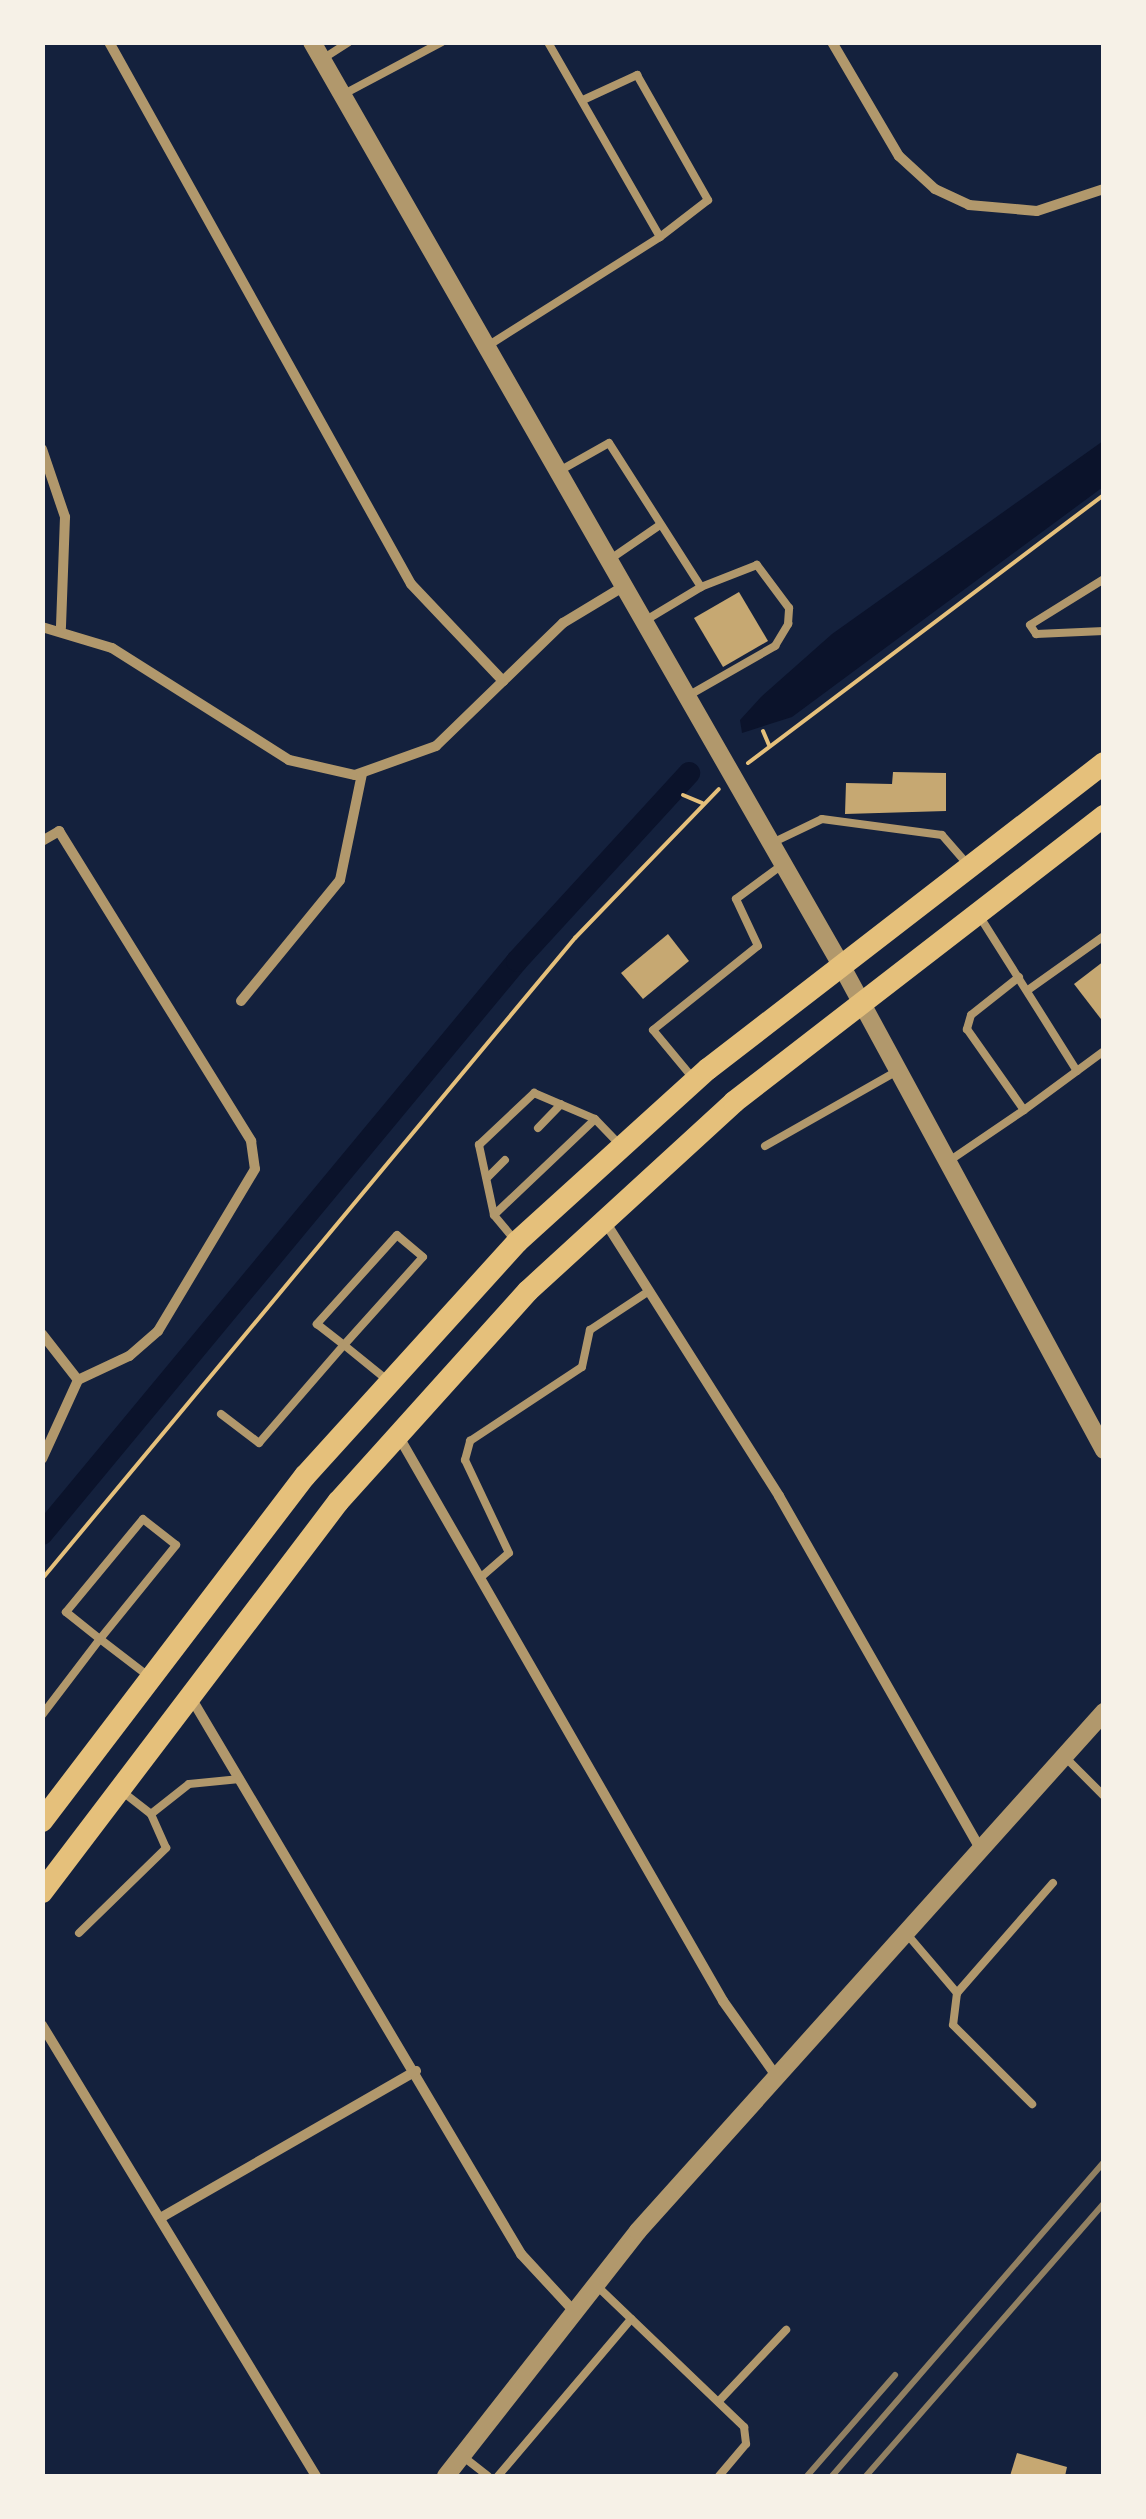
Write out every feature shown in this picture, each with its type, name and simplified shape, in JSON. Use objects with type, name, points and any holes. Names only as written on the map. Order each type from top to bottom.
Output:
[{"type":"highway","points":[[42,1821],[386,1380],[517,1242],[620,1144],[695,1080],[1104,763]]},
{"type":"highway","points":[[42,1892],[397,1433],[602,1219],[861,1002],[1104,816]]},
{"type":"street","points":[[109,42],[411,584],[502,681]]},
{"type":"street","points":[[832,42],[899,156],[935,189],[970,205],[1037,210],[1104,189]]},
{"type":"street","points":[[316,51],[552,474],[861,1002],[1104,1450]]},
{"type":"street","points":[[42,449],[65,517],[60,628]]},
{"type":"street","points":[[42,627],[60,628],[112,648],[268,750],[329,773],[362,774],[436,746],[563,623],[621,588]]},
{"type":"street","points":[[241,1001],[340,880],[362,774]]},
{"type":"street","points":[[42,841],[60,831],[254,1155],[251,1183],[158,1331],[78,1380],[42,1459]]},
{"type":"street","points":[[602,1219],[649,1291],[981,1850]]},
{"type":"street","points":[[42,1334],[78,1380]]},
{"type":"street","points":[[397,1433],[723,2001],[777,2077]]},
{"type":"street","points":[[190,1696],[522,2254],[572,2309]]},
{"type":"street","points":[[446,2476],[594,2283],[1104,1712]]},
{"type":"street","points":[[42,2025],[316,2476]]},
{"type":"street","points":[[162,2217],[416,2071]]},
{"type":"lane","points":[[316,51],[349,42]]},
{"type":"lane","points":[[341,96],[442,42]]},
{"type":"lane","points":[[548,42],[660,237]]},
{"type":"lane","points":[[482,350],[660,237],[708,200],[636,75],[583,100]]},
{"type":"lane","points":[[552,474],[609,442],[701,587]]},
{"type":"lane","points":[[605,562],[660,525]]},
{"type":"lane","points":[[641,623],[743,566],[768,570],[789,608],[775,646],[684,698]]},
{"type":"lane","points":[[1104,579],[1030,625],[1036,634],[1104,632]]},
{"type":"lane","points":[[770,844],[822,819],[942,835],[969,866]]},
{"type":"lane","points":[[695,1080],[653,1030],[758,946],[736,899],[782,865]]},
{"type":"lane","points":[[977,914],[1028,990],[1039,1022],[1077,1071]]},
{"type":"lane","points":[[1028,990],[1104,936]]},
{"type":"lane","points":[[1020,977],[971,1015],[968,1030],[1024,1110]]},
{"type":"lane","points":[[949,1161],[1104,1051]]},
{"type":"lane","points":[[765,1146],[899,1070]]},
{"type":"lane","points":[[517,1242],[494,1215],[479,1145],[534,1093],[596,1119],[620,1144]]},
{"type":"lane","points":[[538,1128],[561,1104]]},
{"type":"lane","points":[[494,1215],[596,1119]]},
{"type":"lane","points":[[488,1177],[505,1160]]},
{"type":"lane","points":[[220,1414],[259,1443],[344,1345],[423,1257],[397,1235],[317,1324],[344,1345],[386,1380]]},
{"type":"lane","points":[[480,1578],[510,1553],[465,1460],[470,1441],[582,1367],[590,1330],[649,1291]]},
{"type":"lane","points":[[42,1715],[100,1639],[176,1545],[142,1519],[66,1612],[100,1639],[151,1678]]},
{"type":"lane","points":[[1064,1756],[1104,1796]]},
{"type":"lane","points":[[151,1814],[189,1784],[240,1780]]},
{"type":"lane","points":[[79,1934],[94,1909],[160,1860],[166,1848],[151,1814],[120,1789]]},
{"type":"lane","points":[[1032,2104],[953,2024],[957,1993],[1052,1883]]},
{"type":"lane","points":[[906,1933],[957,1993]]},
{"type":"lane","points":[[594,2283],[744,2428],[746,2444],[719,2476]]},
{"type":"lane","points":[[498,2476],[632,2319]]},
{"type":"lane","points":[[718,2401],[786,2330]]},
{"type":"lane","points":[[461,2455],[488,2476]]},
{"type":"path","points":[[759,754],[1104,494]]},
{"type":"path","points":[[763,731],[770,746]]},
{"type":"path","points":[[42,1579],[575,938],[713,794]]},
{"type":"path","points":[[684,795],[702,803]]},
{"type":"water","points":[[1103,441],[1103,487],[792,717],[742,733],[740,720],[832,634]]},
{"type":"building","points":[[739,592],[768,641],[723,667],[694,618]]},
{"type":"building","points":[[893,772],[946,773],[946,811],[845,814],[846,783],[892,784]]},
{"type":"building","points":[[668,934],[689,961],[643,999],[621,973]]},
{"type":"building","points":[[1104,961],[1104,1023],[1074,984]]},
{"type":"building","points":[[1017,2453],[1067,2467],[1065,2476],[1010,2476]]},
{"type":"waterway","points":[[42,1534],[517,961],[689,773]]},
{"type":"railway","points":[[832,2476],[1104,2162]]},
{"type":"railway","points":[[866,2476],[1104,2203]]},
{"type":"railway","points":[[807,2476],[895,2375]]}]
